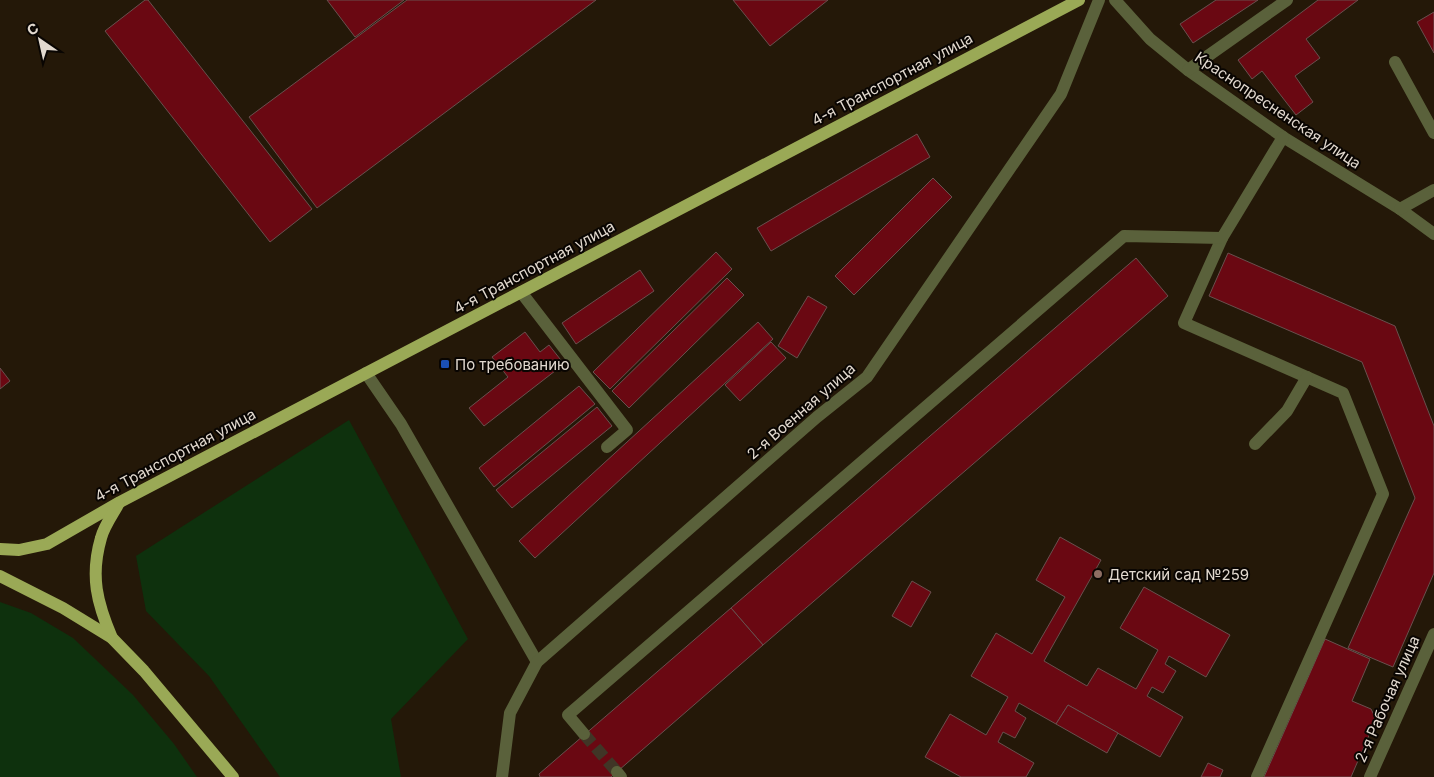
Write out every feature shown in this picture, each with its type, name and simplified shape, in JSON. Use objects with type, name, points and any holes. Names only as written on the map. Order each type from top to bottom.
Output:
[{"type":"main road","name":"4-я Транспортная улица","points":[[0,549],[19,550],[47,544],[120,502],[1079,0]]},
{"type":"main road","points":[[112,638],[99,608],[95,576],[101,537],[120,502]]},
{"type":"main road","points":[[0,576],[64,608],[112,638],[144,670],[233,777]]},
{"type":"street","name":"2-я Военная улица","points":[[502,777],[510,713],[537,662],[817,417],[867,377],[1061,94],[1099,0]]},
{"type":"street","name":"Краснопресненская улица","points":[[1115,0],[1150,39],[1188,70],[1283,137],[1400,209],[1434,234]]},
{"type":"street","points":[[1188,70],[1287,0]]},
{"type":"street","points":[[1395,62],[1434,133]]},
{"type":"street","points":[[1257,777],[1383,494],[1343,393],[1184,323],[1222,238],[1283,137]]},
{"type":"street","points":[[1400,209],[1434,190]]},
{"type":"street","points":[[584,734],[568,715],[1124,236],[1222,238]]},
{"type":"street","points":[[521,292],[627,430],[607,447]]},
{"type":"street","points":[[366,374],[401,424],[537,662]]},
{"type":"street","points":[[1254,444],[1287,411],[1307,377]]},
{"type":"street","name":"2-я Рабочая улица","points":[[1370,777],[1434,634]]},
{"type":"green space","points":[[349,420],[468,639],[391,719],[401,777],[280,777],[209,676],[146,611],[136,556]]},
{"type":"green space","points":[[0,602],[31,613],[73,638],[133,695],[174,744],[197,777],[0,777]]},
{"type":"building","points":[[145,0],[148,0],[312,209],[270,242],[105,31]]},
{"type":"building","points":[[327,0],[404,0],[355,37]]},
{"type":"building","points":[[407,0],[596,0],[317,208],[249,117]]},
{"type":"building","points":[[733,0],[828,0],[770,46]]},
{"type":"building","points":[[1216,0],[1258,0],[1193,43],[1180,24]]},
{"type":"building","points":[[1318,0],[1358,0],[1306,39],[1320,58],[1295,76],[1313,102],[1296,115],[1262,71],[1252,79],[1238,60]]},
{"type":"building","points":[[1434,12],[1434,53],[1417,22]]},
{"type":"building","points":[[917,134],[930,157],[771,251],[757,228]]},
{"type":"building","points":[[933,178],[952,197],[854,295],[835,276]]},
{"type":"building","points":[[716,252],[732,269],[610,389],[593,372]]},
{"type":"building","points":[[1228,253],[1395,326],[1434,426],[1434,573],[1393,667],[1348,648],[1415,498],[1362,362],[1209,296]]},
{"type":"building","points":[[1136,258],[1168,296],[763,645],[731,608]]},
{"type":"building","points":[[640,270],[654,291],[576,344],[562,323]]},
{"type":"building","points":[[727,278],[744,295],[629,408],[612,391]]},
{"type":"building","points":[[808,296],[827,307],[797,358],[778,346]]},
{"type":"building","points":[[758,322],[773,339],[535,558],[519,541]]},
{"type":"building","points":[[525,332],[540,352],[549,345],[564,364],[484,426],[469,408],[508,377],[492,357]]},
{"type":"building","points":[[771,342],[786,358],[740,401],[725,385]]},
{"type":"building","points":[[0,368],[10,381],[0,389]]},
{"type":"building","points":[[579,386],[595,404],[494,487],[479,468]]},
{"type":"building","points":[[597,407],[612,426],[512,508],[496,490]]},
{"type":"building","points":[[1060,537],[1101,560],[1044,661],[1087,686],[1098,668],[1136,689],[1158,650],[1120,628],[1144,587],[1230,635],[1206,677],[1169,656],[1165,664],[1176,671],[1163,693],[1152,687],[1147,696],[1183,717],[1160,757],[1068,705],[1056,724],[1019,703],[1015,711],[1026,718],[1015,738],[1003,732],[998,742],[1034,763],[1026,777],[961,777],[925,757],[950,714],[986,735],[1008,697],[971,676],[996,633],[1032,654],[1065,597],[1036,580]]},
{"type":"building","points":[[912,581],[931,592],[911,627],[892,616]]},
{"type":"building","points":[[731,608],[763,645],[611,777],[540,777],[539,774]]},
{"type":"building","points":[[1325,639],[1370,659],[1352,701],[1371,709],[1376,719],[1351,777],[1264,777]]},
{"type":"building","points":[[1068,705],[1118,733],[1107,753],[1056,724]]},
{"type":"building","points":[[1208,763],[1223,770],[1220,777],[1201,777]]},
{"type":"tunnel","points":[[584,734],[617,772]]},
{"type":"place","name":"По требованию","points":[[445,364]]},
{"type":"place","name":"Детский сад №259","points":[[1098,574]]}]
